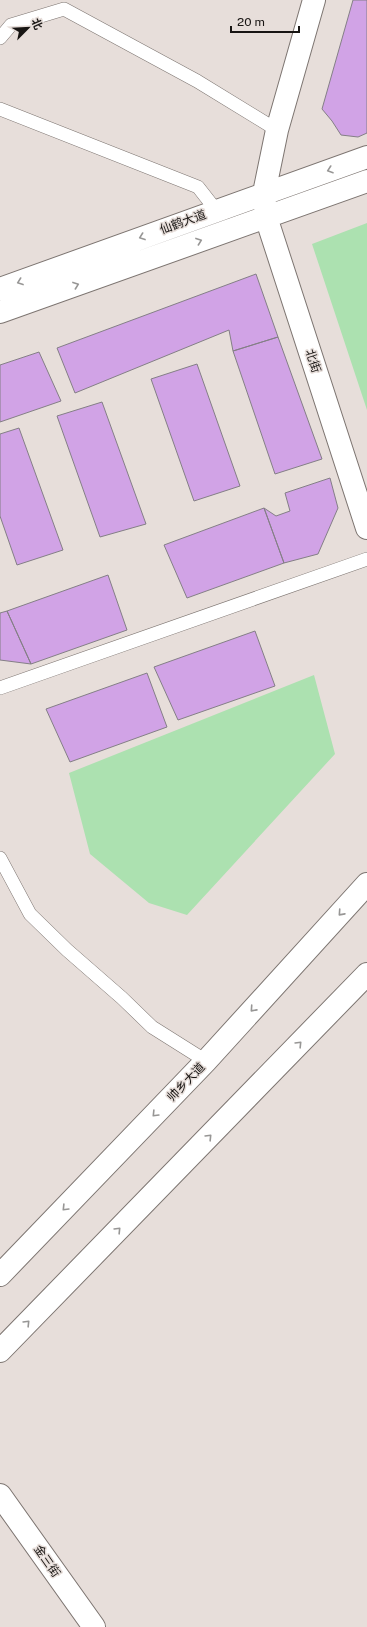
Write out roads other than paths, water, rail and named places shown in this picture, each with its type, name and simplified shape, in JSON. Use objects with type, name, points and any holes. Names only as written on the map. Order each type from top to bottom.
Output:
[{"type":"main road","name":"北街","points":[[314,0],[277,130],[264,194],[266,217],[367,528]]},
{"type":"main road","name":"仙鹤大道","points":[[0,289],[216,210],[367,157]]},
{"type":"main road","name":"仙鹤大道","points":[[0,312],[367,181]]},
{"type":"main road","name":"帅乡大道","points":[[0,1275],[206,1061],[367,884]]},
{"type":"main road","points":[[0,1351],[367,974]]},
{"type":"main road","name":"金三街","points":[[0,1495],[94,1627]]},
{"type":"lane","points":[[0,38],[11,25],[64,9],[197,81],[277,130]]},
{"type":"lane","points":[[0,109],[198,187],[216,210]]},
{"type":"lane","points":[[0,688],[367,559]]},
{"type":"lane","points":[[0,858],[30,914],[67,950],[122,998],[152,1027],[206,1061]]}]
